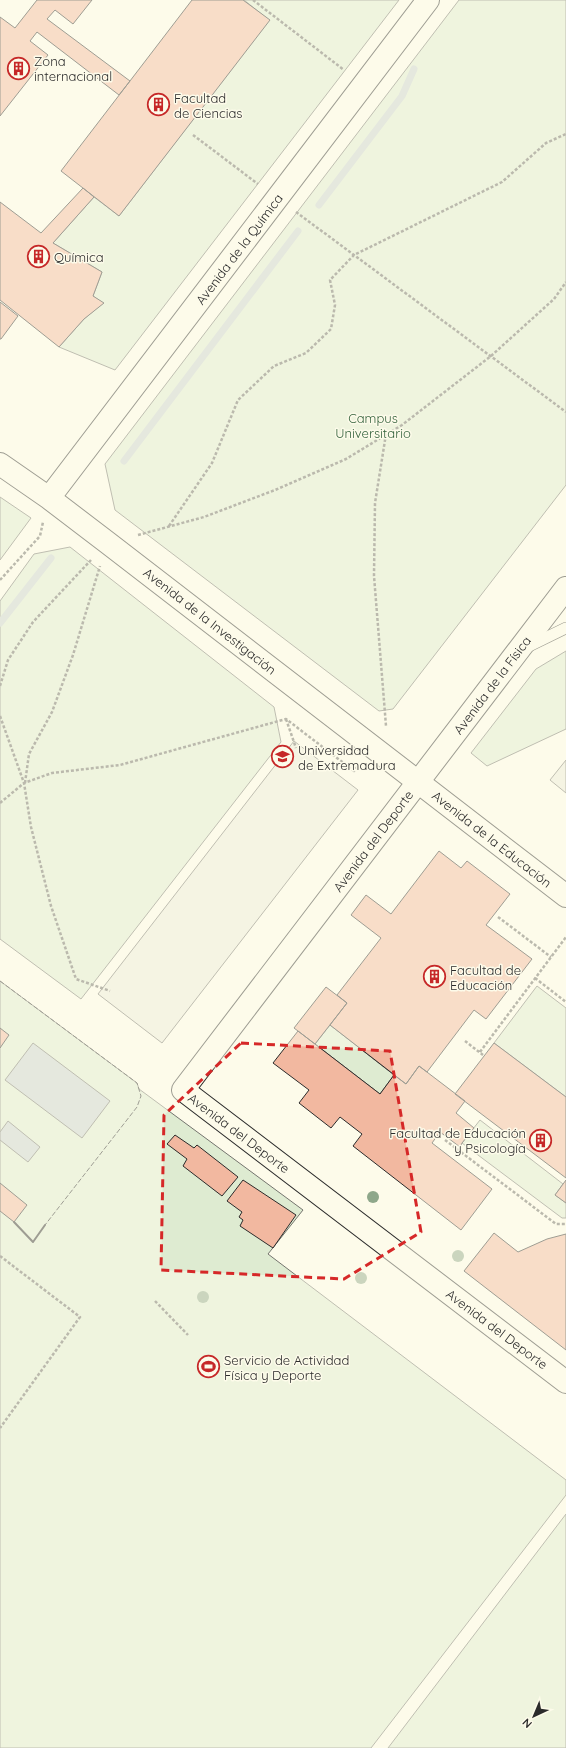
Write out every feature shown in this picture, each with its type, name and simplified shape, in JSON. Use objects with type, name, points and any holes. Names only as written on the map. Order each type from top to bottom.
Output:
[{"type":"street","name":"Avenida de la Química","points":[[49,498],[428,0]]},
{"type":"street","name":"Avenida de la Investigación","points":[[0,464],[49,498],[419,781]]},
{"type":"street","name":"Avenida de la Física","points":[[419,781],[566,588]]},
{"type":"street","name":"Avenida de la Educación","points":[[419,781],[566,896]]},
{"type":"street","name":"Avenida del Deporte","points":[[419,781],[183,1090],[566,1382]]},
{"type":"lane","points":[[518,651],[566,628]]},
{"type":"path","points":[[254,0],[363,85]]},
{"type":"path","points":[[169,526],[212,463],[238,400],[274,366],[306,353],[331,329],[335,305],[330,280],[354,255],[502,182],[546,143],[566,134]]},
{"type":"path","points":[[193,135],[566,412]]},
{"type":"path","points":[[0,686],[8,660],[33,622],[108,543],[204,517],[274,490],[346,459],[402,425],[491,356],[554,299],[566,282]]},
{"type":"path","points":[[386,434],[374,503],[374,576],[387,729]]},
{"type":"path","points":[[0,580],[40,536],[49,498]]},
{"type":"path","points":[[24,783],[28,754],[52,712],[73,655],[94,581],[108,543]]},
{"type":"path","points":[[0,716],[24,783],[31,827],[51,906],[76,979],[110,991]]},
{"type":"path","points":[[0,803],[24,783],[52,773],[120,765],[286,719]]},
{"type":"path","points":[[286,719],[296,748]]},
{"type":"path","points":[[286,719],[354,771]]},
{"type":"path","points":[[498,916],[551,957]]},
{"type":"path","points":[[480,1052],[566,937]]},
{"type":"path","points":[[535,978],[566,1002]]},
{"type":"path","points":[[465,1041],[483,1055]]},
{"type":"path","points":[[444,1140],[556,1224],[566,1224]]},
{"type":"path","points":[[0,1256],[80,1317],[0,1428]]},
{"type":"path","points":[[155,1301],[188,1335]]},
{"type":"highlighted area","points":[[241,1043],[390,1051],[421,1232],[344,1279],[161,1270],[164,1115]]},
{"type":"green space","points":[[244,0],[399,0],[115,370],[59,347],[84,319],[103,303],[93,296],[102,272],[53,243],[94,197],[119,216],[269,20]]},
{"type":"green space","name":"Campus Universitario","points":[[459,0],[566,0],[566,485],[393,709],[379,711],[115,510],[105,464]]},
{"type":"green space","points":[[0,497],[31,518],[0,560]]},
{"type":"green space","points":[[70,547],[274,707],[281,742],[81,999],[0,939],[0,601],[34,554]]},
{"type":"green space","points":[[566,651],[566,729],[487,766],[471,753],[536,669]]},
{"type":"green space","name":"Servicio de Actividad Física y Deporte","points":[[0,981],[137,1083],[139,1089],[303,1210],[268,1254],[566,1480],[566,1495],[371,1748],[0,1748]]},
{"type":"green space","points":[[537,986],[566,1008],[566,1097],[494,1043]]},
{"type":"green space","points":[[330,1025],[394,1075],[380,1094],[315,1044]]},
{"type":"green space","points":[[480,1120],[563,1184],[555,1195],[566,1203],[566,1218],[562,1218],[462,1143]]},
{"type":"green space","points":[[566,1514],[566,1748],[388,1748]]},
{"type":"shaded area","points":[[294,741],[358,790],[162,1043],[98,994]]},
{"type":"shaded area","points":[[566,760],[566,793],[550,780]]},
{"type":"shaded area","points":[[33,1043],[110,1101],[82,1138],[5,1080]]},
{"type":"shaded area","points":[[8,1121],[40,1147],[28,1162],[0,1140],[0,1132]]},
{"type":"building","name":"Zona internacional","points":[[37,0],[92,0],[73,24],[55,10],[47,19],[130,81],[119,95],[37,32],[30,41],[48,55],[0,116],[0,17],[15,28]]},
{"type":"building","name":"Facultad de Ciencias","points":[[192,0],[243,0],[270,20],[119,216],[61,171]]},
{"type":"building","name":"Química","points":[[83,188],[94,197],[53,243],[102,272],[93,296],[104,303],[84,319],[59,347],[0,300],[0,202],[41,233]]},
{"type":"building","points":[[0,302],[18,316],[1,339],[0,339]]},
{"type":"building","name":"Facultad de Educación","points":[[439,851],[461,868],[467,861],[510,894],[486,925],[532,959],[486,1019],[474,1010],[427,1072],[419,1066],[406,1084],[330,1025],[347,1003],[337,995],[381,938],[351,915],[366,895],[391,914]]},
{"type":"building","points":[[326,987],[347,1003],[315,1044],[294,1028]]},
{"type":"building","points":[[0,1028],[9,1035],[0,1048]]},
{"type":"building","points":[[298,1031],[380,1094],[394,1075],[406,1084],[419,1066],[465,1101],[456,1113],[474,1128],[460,1147],[440,1132],[432,1143],[492,1189],[461,1230],[353,1146],[362,1134],[340,1117],[331,1128],[299,1103],[309,1090],[273,1063]]},
{"type":"building","name":"Facultad de Educación y Psicología","points":[[494,1043],[566,1097],[566,1178],[455,1094]]},
{"type":"building","points":[[175,1135],[194,1148],[197,1145],[238,1177],[222,1196],[183,1166],[187,1159],[167,1144]]},
{"type":"building","points":[[243,1180],[296,1215],[273,1248],[240,1226],[243,1220],[239,1217],[242,1212],[227,1201]]},
{"type":"building","points":[[566,1180],[566,1203],[555,1195]]},
{"type":"building","points":[[0,1183],[27,1205],[14,1222],[0,1211]]},
{"type":"building","points":[[494,1233],[518,1252],[547,1239],[566,1234],[566,1350],[464,1271]]},
{"type":"waterway","points":[[319,205],[402,96],[414,69]]},
{"type":"waterway","points":[[124,461],[298,231]]},
{"type":"waterway","points":[[0,623],[51,558]]},
{"type":"fence","points":[[0,981],[137,1083],[141,1096],[137,1107],[45,1225]]},
{"type":"wall","points":[[14,1222],[33,1242],[45,1225]]},
{"type":"place","name":"Zona internacional","points":[[19,68]]},
{"type":"place","name":"Facultad de Ciencias","points":[[158,105]]},
{"type":"place","name":"Química","points":[[39,257]]},
{"type":"place","name":"Universidad de Extremadura","points":[[283,757]]},
{"type":"place","name":"Facultad de Educación","points":[[434,977]]},
{"type":"place","name":"Facultad de Educación y Psicología","points":[[541,1140]]},
{"type":"place","name":"Servicio de Actividad Física y Deporte","points":[[209,1367]]}]
